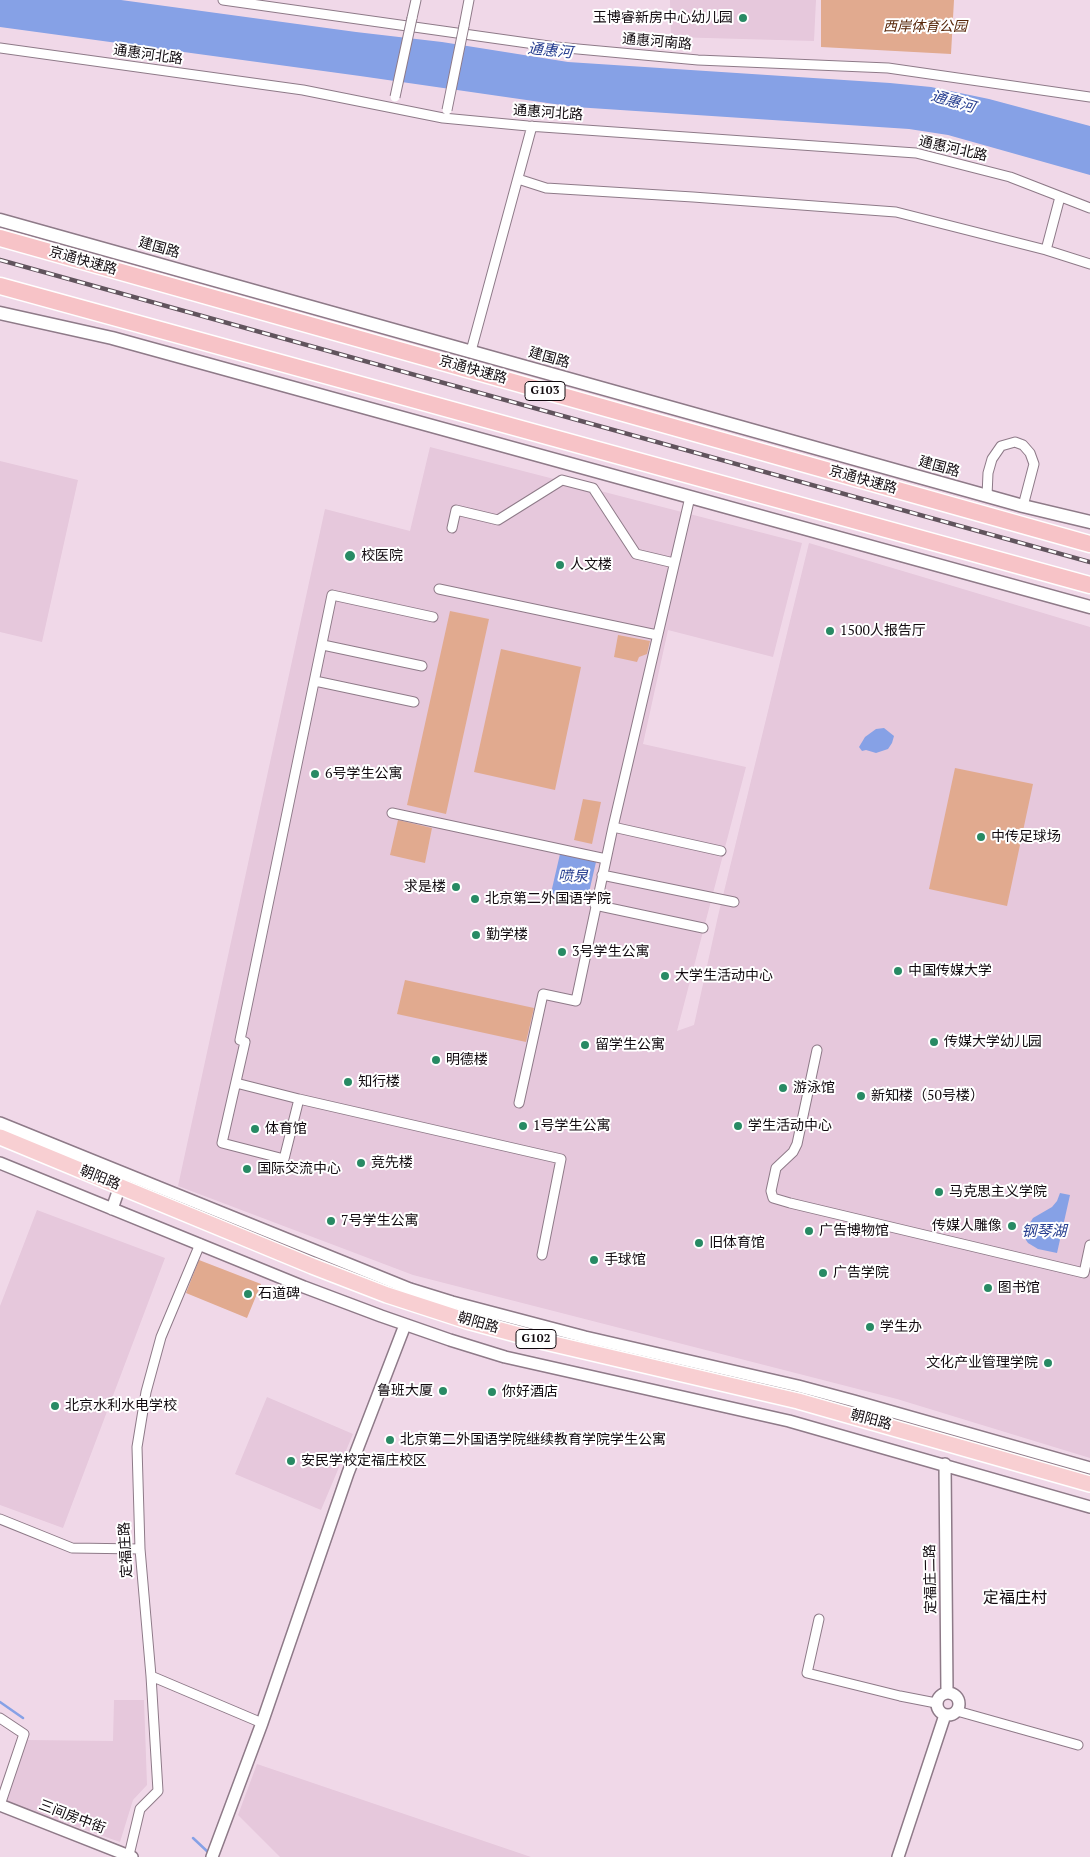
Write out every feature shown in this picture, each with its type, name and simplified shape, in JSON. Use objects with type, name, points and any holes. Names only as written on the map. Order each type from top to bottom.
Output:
[{"type":"highway","name":"京通快速路","points":[[0,238],[1090,544]]},
{"type":"highway","points":[[0,286],[1090,585]]},
{"type":"highway","points":[[0,291],[62,302]]},
{"type":"highway","name":"朝阳路","points":[[0,1137],[118,1191],[354,1291],[465,1329],[551,1352],[796,1408],[1090,1492]]},
{"type":"highway","name":"朝阳路","points":[[0,1147],[388,1295],[467,1321],[545,1342],[798,1400],[1090,1484]]},
{"type":"main road","name":"建国路","points":[[0,220],[986,496],[1090,522]]},
{"type":"main road","points":[[0,313],[112,338],[1090,607]]},
{"type":"street","name":"通惠河南路","points":[[223,0],[556,47],[698,60],[888,68],[1090,97]]},
{"type":"street","points":[[393,109],[416,0]]},
{"type":"street","points":[[445,114],[469,0]]},
{"type":"street","name":"通惠河北路","points":[[0,48],[303,90],[393,109],[532,126],[916,153],[1010,177],[1090,208]]},
{"type":"street","points":[[471,351],[532,126]]},
{"type":"street","points":[[518,179],[546,188],[896,212],[1046,250],[1090,264]]},
{"type":"street","points":[[1046,250],[1060,197]]},
{"type":"street","points":[[986,496],[988,473],[992,459],[1001,446],[1015,442],[1023,444],[1030,453],[1034,464],[1023,506]]},
{"type":"street","points":[[452,528],[456,510],[498,520],[562,480],[593,488],[636,554],[674,563]]},
{"type":"street","points":[[519,1103],[543,994],[576,1001],[595,905],[690,497]]},
{"type":"street","points":[[439,589],[657,635]]},
{"type":"street","points":[[299,1098],[284,1159],[222,1143],[245,1042],[240,1040],[332,595],[433,617]]},
{"type":"street","points":[[323,645],[422,666]]},
{"type":"street","points":[[315,681],[414,702]]},
{"type":"street","points":[[392,813],[606,859]]},
{"type":"street","points":[[613,827],[721,851]]},
{"type":"street","points":[[602,875],[734,902]]},
{"type":"street","points":[[595,905],[702,928]]},
{"type":"street","points":[[817,1050],[797,1144],[793,1152],[776,1168],[770,1192],[773,1198],[1084,1273],[1090,1245]]},
{"type":"street","points":[[236,1083],[561,1159],[542,1255]]},
{"type":"street","name":"朝阳路","points":[[0,1123],[118,1191],[200,1244],[405,1325],[505,1357],[789,1421],[945,1464],[1090,1507]]},
{"type":"street","name":"朝阳路","points":[[0,1163],[118,1191],[452,1302],[585,1337],[798,1386],[1090,1468]]},
{"type":"street","name":"定福庄路","points":[[130,1856],[140,1809],[158,1790],[151,1676],[140,1549],[137,1447],[146,1392],[161,1337],[200,1244]]},
{"type":"street","points":[[212,1857],[262,1723],[348,1473],[405,1325]]},
{"type":"street","name":"定福庄二路","points":[[945,1464],[947,1693],[954,1695],[958,1699],[959,1705],[951,1714]]},
{"type":"street","points":[[0,1519],[72,1548],[140,1549]]},
{"type":"street","points":[[819,1619],[807,1674],[936,1703]]},
{"type":"street","points":[[151,1676],[262,1723]]},
{"type":"street","points":[[936,1703],[941,1695],[947,1693]]},
{"type":"street","points":[[936,1703],[939,1712],[1078,1745]]},
{"type":"street","points":[[898,1857],[951,1714]]},
{"type":"street","points":[[906,1857],[951,1714]]},
{"type":"street","points":[[0,1718],[24,1734],[0,1805]]},
{"type":"street","name":"三间房中街","points":[[0,1805],[130,1856]]},
{"type":"shaded area","name":"玉博睿新房中心幼儿园","points":[[670,0],[816,0],[814,41],[671,37]]},
{"type":"shaded area","points":[[430,447],[802,543],[773,657],[668,630],[643,744],[746,767],[677,1031],[694,1025],[718,916],[809,543],[1090,627],[1090,1458],[897,1399],[413,1275],[178,1186],[325,509],[410,531]]},
{"type":"shaded area","points":[[0,461],[78,480],[42,642],[0,632]]},
{"type":"shaded area","name":"北京水利水电学校","points":[[37,1210],[165,1258],[63,1528],[0,1505],[0,1306]]},
{"type":"shaded area","name":"安民学校定福庄校区","points":[[267,1397],[353,1434],[321,1510],[235,1474]]},
{"type":"shaded area","points":[[114,1700],[144,1700],[147,1785],[133,1800],[120,1842],[6,1802],[26,1740],[113,1741]]},
{"type":"shaded area","points":[[257,1764],[531,1857],[280,1857],[238,1815]]},
{"type":"green space","name":"西岸体育公园","points":[[821,0],[954,0],[951,54],[821,47]]},
{"type":"green space","points":[[450,611],[489,619],[446,814],[407,805]]},
{"type":"green space","points":[[618,635],[650,641],[647,654],[639,657],[637,662],[614,657]]},
{"type":"green space","points":[[501,649],[581,667],[555,790],[474,772]]},
{"type":"green space","name":"中传足球场","points":[[955,768],[1033,784],[1007,906],[929,889]]},
{"type":"green space","points":[[583,799],[601,802],[592,844],[574,840]]},
{"type":"green space","points":[[398,820],[432,828],[425,863],[390,855]]},
{"type":"green space","points":[[405,980],[534,1008],[526,1042],[397,1014]]},
{"type":"green space","points":[[199,1260],[261,1284],[247,1318],[186,1293]]},
{"type":"water","name":"通惠河","points":[[0,0],[121,0],[442,42],[568,62],[931,87],[989,99],[1090,126],[1090,175],[948,135],[909,129],[575,107],[0,27]]},
{"type":"water","points":[[884,728],[894,736],[888,749],[876,753],[866,750],[862,751],[859,747],[865,737],[876,729]]},
{"type":"water","name":"喷泉","points":[[560,854],[596,862],[587,901],[551,893]]},
{"type":"water","name":"钢琴湖","points":[[1060,1193],[1070,1195],[1057,1253],[1038,1249],[1026,1240],[1026,1229],[1033,1218],[1052,1207]]},
{"type":"waterway","points":[[0,1702],[23,1718]]},
{"type":"waterway","points":[[193,1838],[209,1853]]},
{"type":"railway","points":[[0,260],[1090,562]]},
{"type":"place","name":"玉博睿新房中心幼儿园","points":[[743,18]]},
{"type":"place","name":"校医院","points":[[350,556]]},
{"type":"place","name":"人文楼","points":[[560,565]]},
{"type":"place","name":"1500人报告厅","points":[[830,631]]},
{"type":"place","name":"6号学生公寓","points":[[315,774]]},
{"type":"place","name":"中传足球场","points":[[981,837]]},
{"type":"place","name":"求是楼","points":[[456,887]]},
{"type":"place","name":"北京第二外国语学院","points":[[475,899]]},
{"type":"place","name":"勤学楼","points":[[476,935]]},
{"type":"place","name":"3号学生公寓","points":[[562,952]]},
{"type":"place","name":"中国传媒大学","points":[[898,971]]},
{"type":"place","name":"大学生活动中心","points":[[665,976]]},
{"type":"place","name":"传媒大学幼儿园","points":[[934,1042]]},
{"type":"place","name":"留学生公寓","points":[[585,1045]]},
{"type":"place","name":"明德楼","points":[[436,1060]]},
{"type":"place","name":"知行楼","points":[[348,1082]]},
{"type":"place","name":"游泳馆","points":[[783,1088]]},
{"type":"place","name":"新知楼（50号楼）","points":[[861,1096]]},
{"type":"place","name":"1号学生公寓","points":[[523,1126]]},
{"type":"place","name":"学生活动中心","points":[[738,1126]]},
{"type":"place","name":"体育馆","points":[[255,1129]]},
{"type":"place","name":"竞先楼","points":[[361,1163]]},
{"type":"place","name":"国际交流中心","points":[[247,1169]]},
{"type":"place","name":"马克思主义学院","points":[[939,1192]]},
{"type":"place","name":"7号学生公寓","points":[[331,1221]]},
{"type":"place","name":"传媒人雕像","points":[[1012,1226]]},
{"type":"place","name":"广告博物馆","points":[[809,1231]]},
{"type":"place","name":"旧体育馆","points":[[699,1243]]},
{"type":"place","name":"手球馆","points":[[594,1260]]},
{"type":"place","name":"广告学院","points":[[823,1273]]},
{"type":"place","name":"图书馆","points":[[988,1288]]},
{"type":"place","name":"石道碑","points":[[248,1294]]},
{"type":"place","name":"学生办","points":[[870,1327]]},
{"type":"place","name":"文化产业管理学院","points":[[1048,1363]]},
{"type":"place","name":"鲁班大厦","points":[[443,1391]]},
{"type":"place","name":"你好酒店","points":[[492,1392]]},
{"type":"place","name":"北京水利水电学校","points":[[55,1406]]},
{"type":"place","name":"北京第二外国语学院继续教育学院学生公寓","points":[[390,1440]]},
{"type":"place","name":"安民学校定福庄校区","points":[[291,1461]]},
{"type":"district","name":"定福庄村","points":[[1015,1598]]}]
